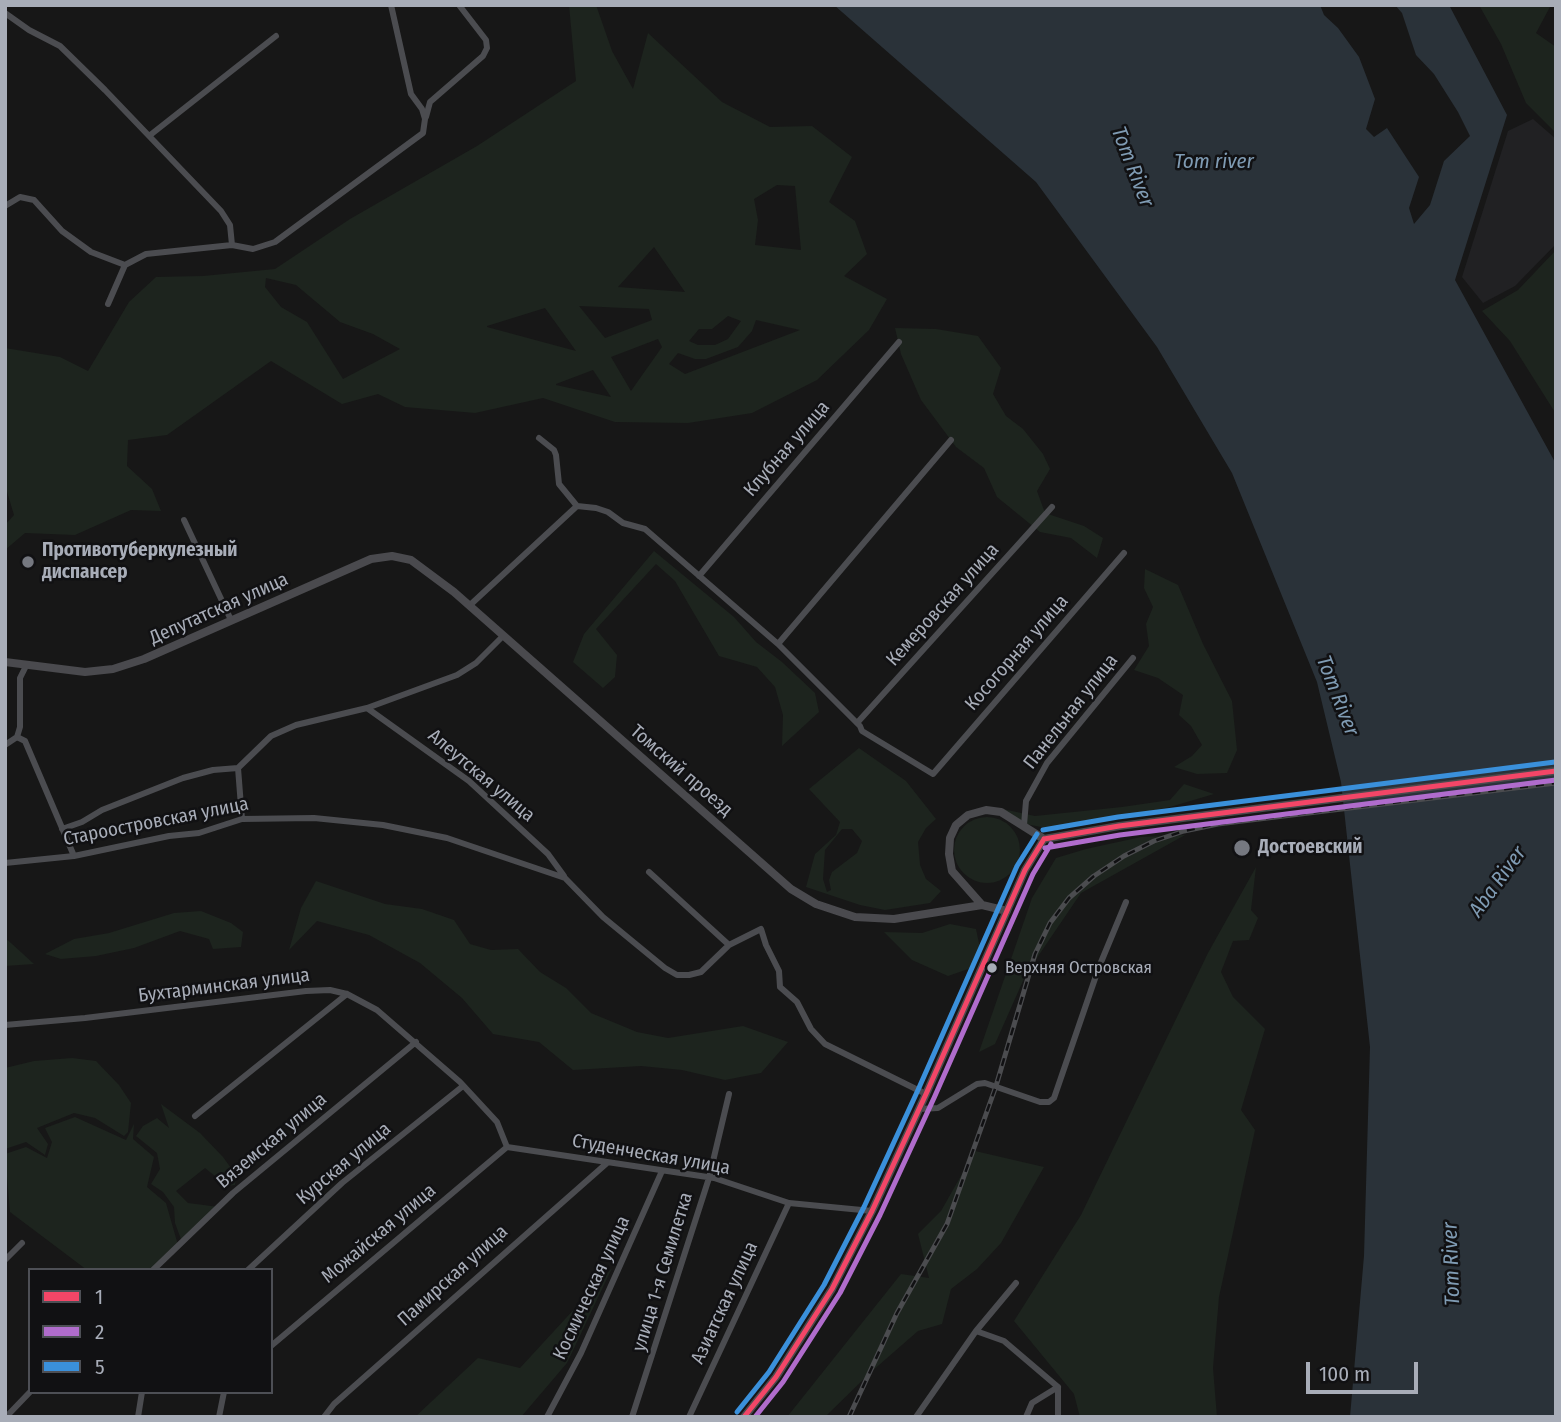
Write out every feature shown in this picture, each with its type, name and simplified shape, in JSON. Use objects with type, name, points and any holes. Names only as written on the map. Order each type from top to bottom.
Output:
[{"type":"main road","name":"Депутатская улица","points":[[5,662],[85,672],[113,669],[145,659],[371,559],[392,556],[411,560],[419,565]]},
{"type":"main road","name":"Томский проезд","points":[[419,565],[791,889],[816,904],[855,916],[894,919],[982,905]]},
{"type":"main road","points":[[1007,911],[982,905],[952,871],[950,838],[956,825],[968,815],[986,810],[1001,812],[1044,839],[1556,771]]},
{"type":"main road","points":[[744,1417],[776,1377],[832,1289],[872,1211],[926,1094],[1025,870],[1044,839]]},
{"type":"street","points":[[391,5],[411,94],[422,109],[425,119]]},
{"type":"street","points":[[108,304],[125,265],[146,254],[232,245],[253,249],[275,242],[423,133],[430,102],[483,56],[487,48],[486,40],[459,5]]},
{"type":"street","points":[[5,13],[29,30],[60,46],[149,136],[221,211],[230,225],[232,245]]},
{"type":"street","points":[[149,136],[276,36]]},
{"type":"street","points":[[5,206],[20,197],[34,200],[62,231],[91,252],[125,265]]},
{"type":"street","name":"Клубная улица","points":[[699,576],[899,342]]},
{"type":"street","points":[[539,438],[554,450],[559,484],[577,506],[608,512],[623,523],[645,529],[778,644],[859,725]]},
{"type":"street","points":[[778,644],[951,440]]},
{"type":"street","points":[[469,606],[577,506]]},
{"type":"street","name":"Кемеровская улица","points":[[859,725],[1052,507]]},
{"type":"street","points":[[184,520],[231,620]]},
{"type":"street","name":"Косогорная улица","points":[[859,725],[862,731],[933,774],[1124,553]]},
{"type":"street","points":[[62,829],[183,778],[213,770],[238,768],[271,736],[296,725],[367,708],[457,675],[476,663],[503,636]]},
{"type":"street","name":"Панельная улица","points":[[1024,825],[1026,801],[1047,763],[1133,658]]},
{"type":"street","points":[[5,744],[16,737],[20,727],[20,678],[26,666]]},
{"type":"street","name":"Алеутская улица","points":[[367,708],[469,782],[548,854],[565,878]]},
{"type":"street","points":[[16,737],[25,741],[74,856]]},
{"type":"street","points":[[238,768],[242,818]]},
{"type":"street","name":"Староостровская улица","points":[[5,863],[74,856],[222,827],[242,818],[314,818],[383,825],[447,838],[565,878],[603,917],[677,975],[701,972],[729,945],[761,929],[779,971],[780,987],[797,1002],[811,1029],[825,1044],[926,1094]]},
{"type":"street","points":[[649,872],[729,945]]},
{"type":"street","points":[[919,1109],[937,1108],[977,1084],[985,1083],[1040,1102],[1049,1102],[1054,1098],[1099,967],[1126,902]]},
{"type":"street","name":"Бухтарминская улица","points":[[5,1025],[306,991],[330,990],[347,994],[377,1010],[463,1086],[497,1122],[507,1147]]},
{"type":"street","points":[[195,1116],[347,994]]},
{"type":"street","name":"Вяземская улица","points":[[155,1268],[233,1193],[416,1042]]},
{"type":"street","name":"Курская улица","points":[[250,1268],[342,1183],[463,1086]]},
{"type":"street","name":"улица 1-я Семилетка","points":[[632,1417],[709,1178],[729,1094]]},
{"type":"street","name":"Студенческая улица","points":[[507,1147],[709,1178],[789,1203],[872,1211]]},
{"type":"street","name":"Можайская улица","points":[[273,1344],[507,1147]]},
{"type":"street","name":"Памирская улица","points":[[324,1417],[334,1404],[365,1376],[607,1163]]},
{"type":"street","name":"Космическая улица","points":[[547,1417],[581,1353],[662,1171]]},
{"type":"street","name":"Азиатская улица","points":[[689,1417],[789,1203]]},
{"type":"street","points":[[5,1260],[22,1243]]},
{"type":"street","points":[[916,1417],[976,1331],[1016,1283]]},
{"type":"street","points":[[976,1331],[1004,1341],[1058,1387],[1058,1417]]},
{"type":"street","points":[[1026,1417],[1032,1403],[1058,1387]]},
{"type":"street","points":[[6,1417],[28,1394]]},
{"type":"street","points":[[138,1417],[142,1394]]},
{"type":"street","points":[[219,1417],[224,1394]]},
{"type":"shaded area","points":[[569,5],[596,5],[612,51],[633,89],[648,33],[722,102],[770,127],[812,126],[852,157],[829,202],[855,221],[867,254],[844,276],[887,299],[869,330],[817,380],[752,413],[688,423],[615,422],[543,398],[475,413],[405,407],[378,394],[342,404],[271,361],[167,435],[128,440],[127,466],[152,489],[161,511],[131,510],[75,535],[25,533],[5,550],[5,525],[14,515],[5,485],[5,348],[60,357],[88,371],[129,302],[156,277],[203,276],[275,269],[350,219],[477,146],[576,81]],"holes":[[[777,185],[795,186],[801,250],[755,245],[758,220],[754,199]],[[654,247],[685,292],[618,287]],[[266,278],[296,285],[340,322],[373,334],[400,349],[343,379],[307,322],[281,307],[265,287]],[[579,306],[649,309],[652,320],[605,338]],[[545,308],[576,351],[487,327]],[[728,316],[741,321],[728,339],[715,345],[698,345],[689,341],[699,329],[712,329]],[[756,320],[800,330],[685,374],[669,364],[678,353],[695,359],[706,359],[738,347],[752,331]],[[658,339],[662,347],[631,391],[611,357]],[[593,370],[611,397],[556,385],[556,384]]]},
{"type":"shaded area","points":[[1479,5],[1551,5],[1536,33],[1556,47],[1556,133],[1526,103],[1501,44]]},
{"type":"shaded area","points":[[1533,119],[1556,139],[1556,244],[1515,286],[1483,303],[1462,277],[1508,131]]},
{"type":"shaded area","points":[[1556,250],[1556,414],[1510,341],[1482,311],[1518,290]]},
{"type":"shaded area","points":[[895,328],[936,329],[978,336],[1001,368],[993,394],[1006,416],[1023,429],[1043,454],[1050,469],[1037,491],[1045,513],[1084,526],[1103,538],[1097,558],[1071,538],[1040,532],[997,497],[984,468],[956,447],[921,400],[901,354]]},
{"type":"shaded area","points":[[654,551],[734,617],[756,642],[815,693],[819,712],[782,746],[783,715],[775,687],[757,667],[719,656],[675,581],[656,564],[596,629],[617,655],[615,677],[603,688],[573,662],[584,634]]},
{"type":"shaded area","points":[[1145,569],[1178,585],[1203,644],[1232,701],[1237,750],[1227,773],[1197,774],[1174,767],[1192,756],[1202,745],[1191,726],[1179,715],[1183,695],[1158,678],[1134,670],[1149,646],[1146,624],[1153,607],[1144,588]]},
{"type":"shaded area","points":[[859,748],[906,781],[936,819],[926,828],[918,842],[920,865],[926,879],[941,891],[930,903],[885,910],[860,905],[806,887],[815,854],[836,835],[840,822],[809,789]],"holes":[[[842,829],[852,829],[862,841],[857,853],[832,872],[829,880],[831,890],[827,892],[823,879],[825,850]]]},
{"type":"shaded area","points":[[1184,784],[1214,794],[1170,807],[1057,830],[1020,823],[998,808],[1035,816],[1122,807],[1170,800]]},
{"type":"shaded area","points":[[981,817],[993,817],[1005,822],[1015,832],[1020,850],[1018,863],[1005,878],[993,883],[981,883],[969,878],[959,868],[954,856],[954,844],[959,832],[969,822]]},
{"type":"shaded area","points":[[1185,835],[1081,893],[1026,974],[995,1044],[979,1052],[1032,898],[1056,858],[1141,837]]},
{"type":"shaded area","points":[[1256,867],[1251,910],[1258,918],[1249,940],[1233,941],[1221,972],[1233,997],[1265,1029],[1241,1110],[1255,1130],[1219,1297],[1213,1368],[1217,1417],[1080,1417],[1074,1394],[1014,1321],[1081,1215],[1208,953]]},
{"type":"shaded area","points":[[316,881],[385,904],[422,909],[454,920],[470,944],[491,950],[518,949],[540,972],[566,988],[591,1013],[637,1032],[668,1038],[743,1026],[788,1042],[761,1073],[725,1080],[682,1070],[641,1066],[573,1070],[539,1042],[493,1034],[462,998],[420,963],[369,935],[317,921],[289,950],[301,908]]},
{"type":"shaded area","points":[[201,911],[231,923],[243,932],[241,947],[213,949],[209,939],[180,931],[134,948],[96,956],[61,959],[45,954],[74,939],[109,933],[174,913]]},
{"type":"shaded area","points":[[950,924],[976,929],[980,948],[971,968],[948,976],[912,960],[884,932],[922,933]]},
{"type":"shaded area","points":[[5,938],[11,943],[34,964],[5,966]]},
{"type":"shaded area","points":[[72,1058],[96,1061],[119,1085],[131,1103],[128,1132],[124,1136],[95,1118],[74,1113],[37,1128],[48,1144],[45,1155],[26,1142],[5,1149],[5,1068],[34,1061]]},
{"type":"shaded area","points":[[161,1104],[200,1133],[236,1175],[235,1185],[227,1186],[205,1168],[176,1191],[188,1203],[219,1207],[182,1242],[175,1223],[174,1207],[163,1192],[151,1184],[160,1169],[157,1153],[136,1136],[143,1126],[157,1118],[169,1128]]},
{"type":"shaded area","points":[[75,1117],[126,1140],[134,1124],[133,1139],[154,1157],[147,1187],[166,1203],[178,1245],[159,1268],[84,1268],[10,1212],[5,1154],[26,1147],[47,1158],[52,1142],[45,1128]]},
{"type":"shaded area","points":[[975,1151],[1044,1167],[1001,1243],[977,1269],[951,1289],[942,1324],[918,1331],[827,1415],[787,1417],[901,1274],[929,1278],[918,1234],[941,1211]]},
{"type":"shaded area","points":[[612,1268],[567,1363],[521,1417],[415,1417],[478,1358],[520,1368]]},
{"type":"water","name":"Tom river","points":[[834,5],[1320,5],[1324,15],[1338,28],[1359,57],[1375,99],[1366,129],[1374,137],[1387,128],[1419,177],[1409,208],[1414,224],[1430,205],[1444,161],[1470,136],[1434,74],[1416,55],[1402,13],[1395,5],[1449,5],[1507,115],[1455,280],[1556,464],[1556,1417],[1350,1417],[1364,1256],[1370,1047],[1341,782],[1317,682],[1232,473],[1157,347],[1036,182]]},
{"type":"railway","points":[[849,1417],[897,1313],[947,1224],[996,1086],[1035,954],[1050,923],[1069,898],[1094,876],[1124,856],[1154,841],[1184,831],[1218,824],[1556,783]]},
{"type":"transit line","name":"5","points":[[1043,830],[1118,817],[1555,762]]},
{"type":"transit line","name":"1","points":[[1044,839],[1119,826],[1556,771]]},
{"type":"transit line","name":"2","points":[[1045,848],[1120,835],[1556,780]]},
{"type":"transit line","name":"5","points":[[737,1412],[769,1372],[824,1285],[864,1207],[918,1090],[1017,866],[1037,834]]},
{"type":"transit line","name":"1","points":[[744,1417],[776,1377],[832,1289],[872,1211],[926,1094],[1025,870],[1044,839]]},
{"type":"transit line","name":"2","points":[[755,1417],[783,1382],[840,1293],[880,1215],[934,1098],[1033,874],[1051,844]]},
{"type":"place","name":"Противотуберкулезный диспансер","points":[[28,562]]},
{"type":"place","name":"Достоевский","points":[[1242,848]]},
{"type":"place","name":"Верхняя Островская","points":[[992,968]]},
{"type":"water label","name":"Tom River","points":[[1132,167]]},
{"type":"water label","name":"Tom River","points":[[1337,696]]},
{"type":"water label","name":"Aba River","points":[[1498,882]]},
{"type":"water label","name":"Tom River","points":[[1452,1264]]}]
